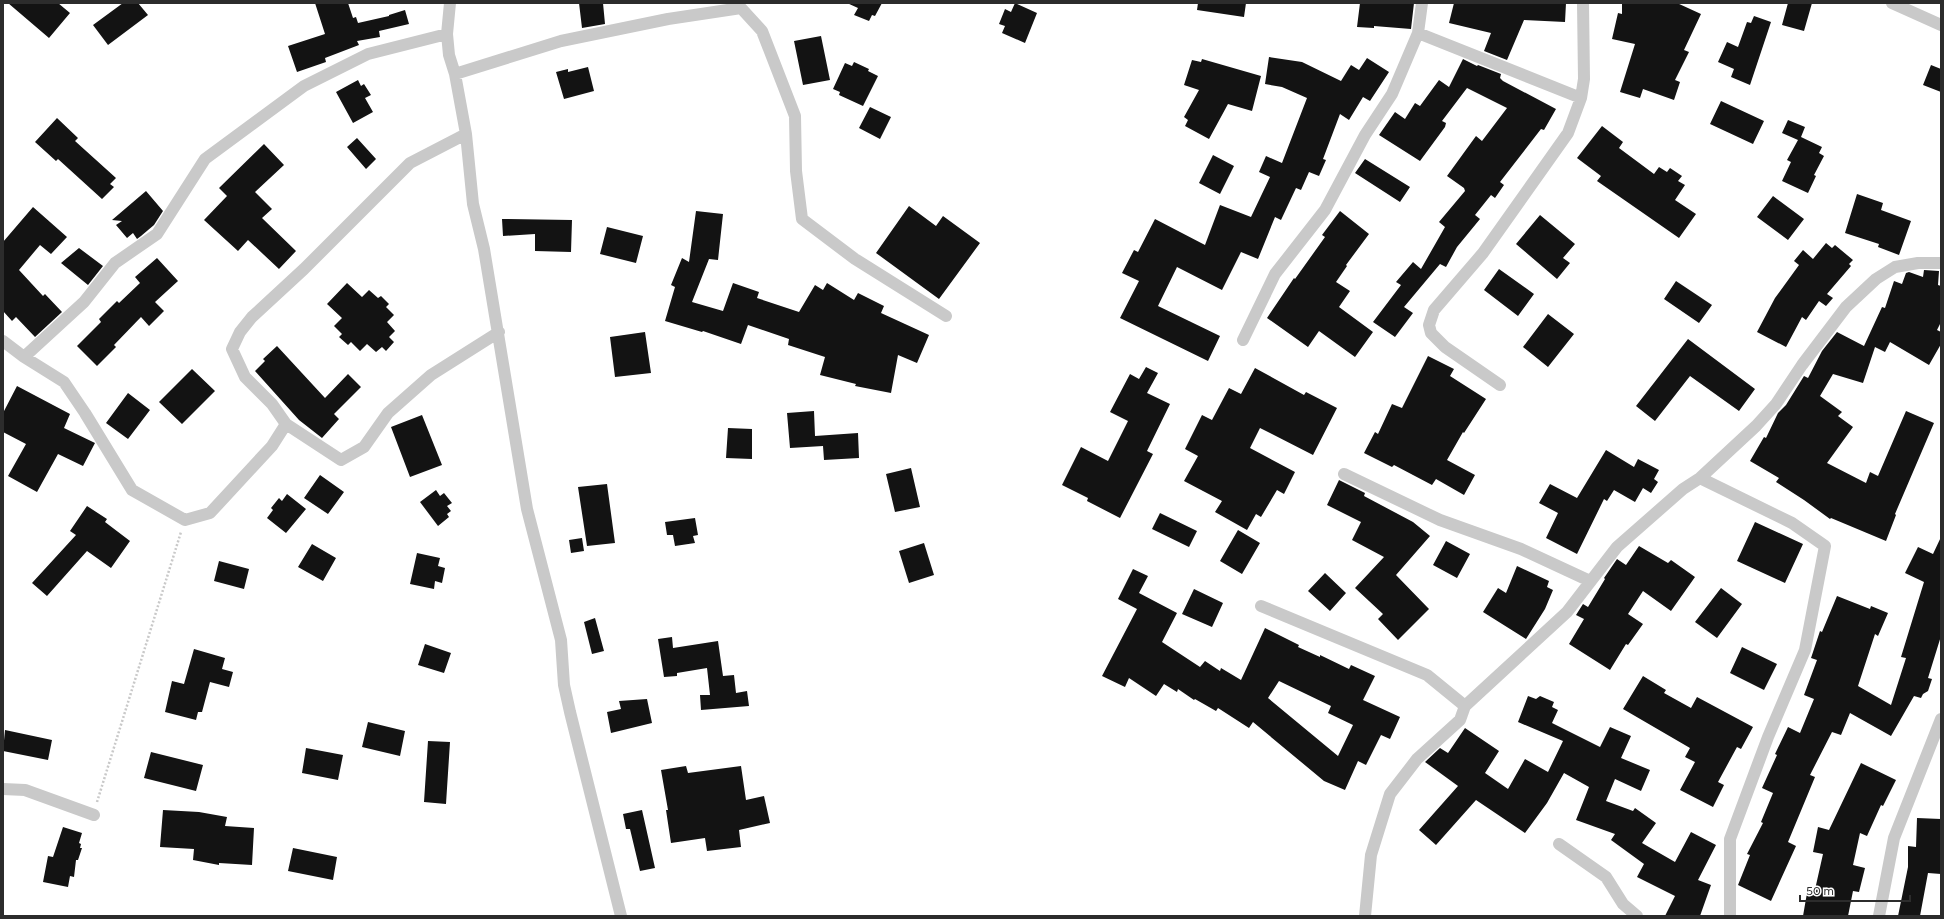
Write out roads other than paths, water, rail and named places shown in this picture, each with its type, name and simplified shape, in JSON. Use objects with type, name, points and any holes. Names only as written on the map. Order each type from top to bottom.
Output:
[{"type":"street","points":[[450,3],[448,34],[449,55],[455,74],[466,134],[473,204],[484,249],[499,332],[527,509],[561,640],[564,685],[570,712],[621,916]]},
{"type":"street","points":[[1242,340],[1275,274],[1325,210],[1365,135],[1392,94],[1418,33],[1422,3]]},
{"type":"street","points":[[1500,385],[1445,347],[1431,333],[1429,325],[1434,310],[1483,253],[1568,132],[1581,98],[1584,79],[1583,3]]},
{"type":"street","points":[[1892,3],[1941,25]]},
{"type":"street","points":[[455,74],[561,41],[668,19],[741,8],[762,31],[794,116],[796,171],[802,219],[855,259],[946,316]]},
{"type":"street","points":[[1418,33],[1581,98]]},
{"type":"street","points":[[24,357],[84,302],[115,262],[158,234],[205,159],[304,86],[368,54],[448,34]]},
{"type":"street","points":[[466,134],[410,163],[304,270],[252,317],[240,332],[232,349],[245,377],[272,404],[286,424],[341,460],[364,447],[388,413],[431,375],[499,332]]},
{"type":"street","points":[[1364,916],[1371,855],[1390,794],[1417,759],[1460,720],[1465,706],[1566,612],[1616,547],[1683,489],[1700,478],[1756,426],[1776,404],[1802,365],[1846,307],[1876,279],[1895,267],[1918,263],[1941,263]]},
{"type":"street","points":[[3,341],[24,357],[64,382],[85,413],[132,490],[185,520],[210,513],[272,446],[286,424]]},
{"type":"street","points":[[1344,474],[1440,520],[1521,549],[1590,581]]},
{"type":"street","points":[[1700,478],[1792,523],[1826,546],[1806,650],[1768,737],[1730,839],[1730,916]]},
{"type":"street","points":[[1261,606],[1427,675],[1465,706]]},
{"type":"street","points":[[1880,916],[1894,838],[1941,720]]},
{"type":"street","points":[[3,789],[25,790],[94,815]]},
{"type":"street","points":[[1559,844],[1606,877],[1623,904],[1637,916]]}]
